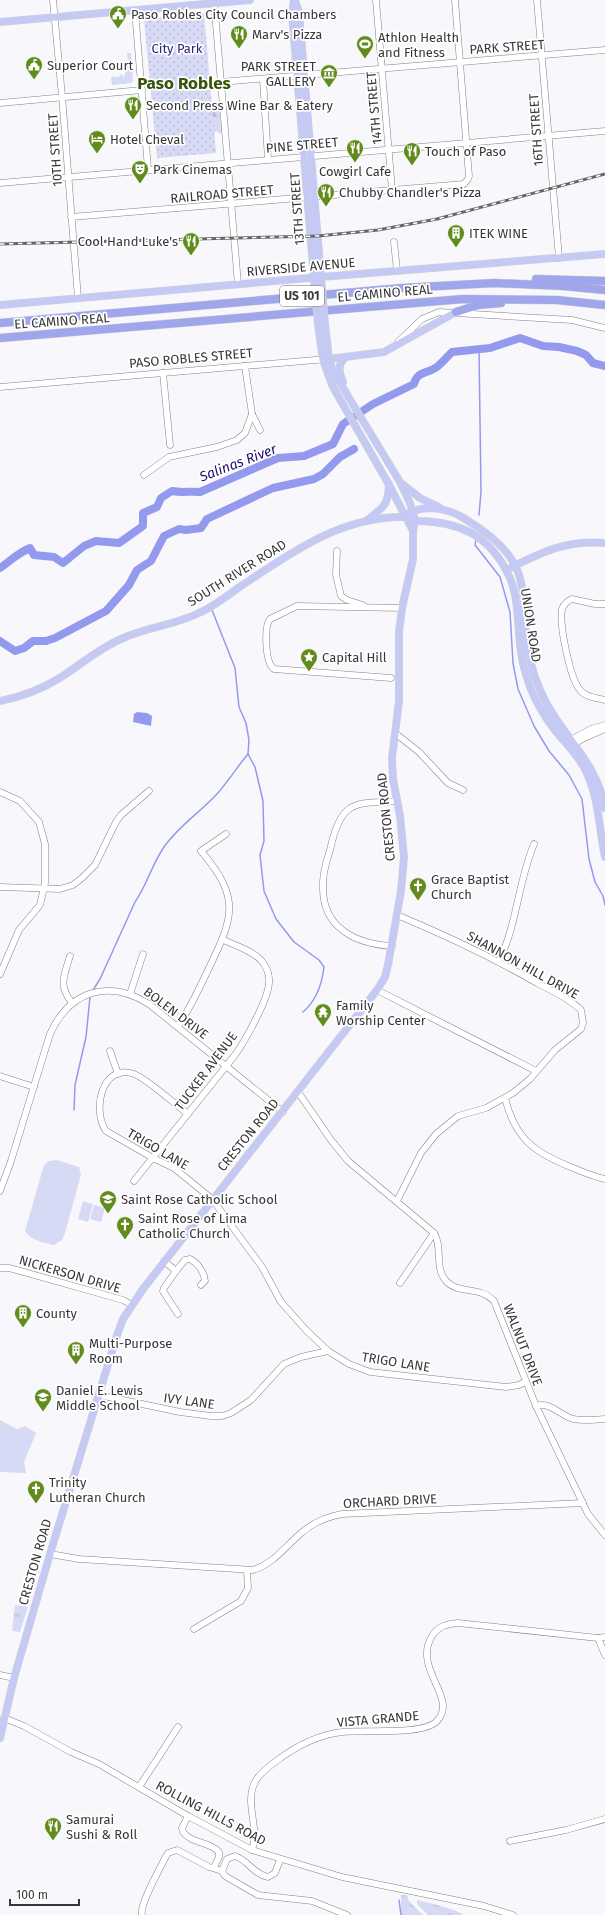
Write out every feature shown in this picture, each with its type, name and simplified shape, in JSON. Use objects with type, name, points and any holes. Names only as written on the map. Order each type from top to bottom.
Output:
[{"type":"highway","points":[[494,283],[515,279],[605,281]]},
{"type":"highway","name":"EL CAMINO REAL","points":[[0,323],[330,293],[494,283],[562,286],[605,290]]},
{"type":"highway","name":"EL CAMINO REAL","points":[[0,338],[440,300],[486,298],[557,300],[605,304]]},
{"type":"highway","points":[[456,312],[478,305],[539,303],[557,300]]},
{"type":"main road","points":[[0,22],[250,0]]},
{"type":"main road","name":"13TH STREET","points":[[295,0],[292,14],[301,76],[326,359],[333,387],[389,483],[405,516]]},
{"type":"main road","name":"RIVERSIDE AVENUE","points":[[0,305],[605,254]]},
{"type":"main road","name":"PASO ROBLES STREET","points":[[326,359],[384,352],[456,312]]},
{"type":"main road","points":[[342,385],[339,370],[342,361],[346,357]]},
{"type":"main road","points":[[326,359],[351,403],[399,479],[420,498],[481,529],[504,550],[515,565]]},
{"type":"main road","name":"CRESTON ROAD","points":[[0,1738],[14,1678],[50,1554],[123,1319],[164,1261],[283,1112],[330,1048],[377,990],[385,977],[398,915],[404,857],[400,816],[392,770],[393,741],[398,718],[399,632],[402,608],[413,558],[413,531],[415,521],[413,512],[399,479]]},
{"type":"main road","points":[[366,521],[385,505],[388,499],[389,483]]},
{"type":"main road","points":[[405,516],[413,512],[431,509],[448,511]]},
{"type":"main road","points":[[405,516],[415,521]]},
{"type":"main road","name":"CRESTON ROAD","points":[[405,516],[413,531]]},
{"type":"main road","name":"SOUTH RIVER ROAD","points":[[0,701],[21,696],[44,687],[100,650],[121,639],[200,613],[313,540],[333,530],[366,521],[405,516]]},
{"type":"main road","name":"UNION ROAD","points":[[415,521],[444,522],[467,531],[487,545],[506,570],[515,597],[520,646],[530,686],[540,708],[555,731],[571,743],[586,770],[595,792],[600,814],[605,857]]},
{"type":"main road","points":[[506,570],[533,556],[563,545],[584,542],[605,543]]},
{"type":"main road","name":"UNION ROAD","points":[[515,565],[522,589],[526,634],[531,666],[543,698],[571,743],[596,778],[605,808]]},
{"type":"street","name":"10TH STREET","points":[[53,0],[78,298]]},
{"type":"street","name":"14TH STREET","points":[[376,0],[392,190]]},
{"type":"street","points":[[455,0],[466,143]]},
{"type":"street","name":"16TH STREET","points":[[537,0],[547,136],[559,258]]},
{"type":"street","points":[[214,2],[238,284]]},
{"type":"street","points":[[135,10],[148,169]]},
{"type":"street","name":"PARK STREET","points":[[220,82],[605,50]]},
{"type":"street","points":[[263,79],[268,159]]},
{"type":"street","points":[[0,103],[62,96],[142,90]]},
{"type":"street","name":"PINE STREET","points":[[0,183],[227,162],[605,131]]},
{"type":"street","name":"RAILROAD STREET","points":[[71,217],[464,184],[468,179],[466,143]]},
{"type":"street","points":[[394,242],[397,271]]},
{"type":"street","name":"PASO ROBLES STREET","points":[[384,352],[405,336],[422,319],[430,314],[439,312],[572,320],[605,328]]},
{"type":"street","name":"PASO ROBLES STREET","points":[[440,321],[469,314]]},
{"type":"street","name":"PASO ROBLES STREET","points":[[0,387],[326,359]]},
{"type":"street","points":[[244,366],[252,414],[260,430]]},
{"type":"street","points":[[163,373],[170,445]]},
{"type":"street","points":[[144,475],[169,457],[217,447],[237,440],[245,433],[252,414]]},
{"type":"street","points":[[337,551],[336,575],[341,596],[347,600],[372,607]]},
{"type":"street","points":[[605,604],[572,599],[565,604],[562,614],[565,645],[578,686],[584,694],[605,700]]},
{"type":"street","points":[[391,678],[280,670],[270,666],[266,629],[267,622],[285,610],[302,606],[402,608]]},
{"type":"street","points":[[571,743],[591,729],[605,726]]},
{"type":"street","points":[[571,743],[605,729]]},
{"type":"street","points":[[395,733],[419,752],[448,783],[463,790]]},
{"type":"street","points":[[0,887],[60,889],[82,878],[95,865],[116,822],[149,791]]},
{"type":"street","points":[[0,792],[20,801],[39,822],[45,844],[44,888],[40,905],[18,930],[2,963],[0,974]]},
{"type":"street","points":[[392,946],[365,942],[345,932],[329,912],[323,897],[323,888],[324,872],[331,845],[344,813],[355,806],[397,801]]},
{"type":"street","points":[[178,1026],[186,1014],[223,940],[229,922],[230,913],[228,898],[215,869],[201,851],[226,834]]},
{"type":"street","points":[[499,961],[509,940],[523,874],[534,844]]},
{"type":"street","name":"SHANNON HILL DRIVE","points":[[397,1201],[421,1153],[436,1134],[458,1116],[486,1108],[505,1098],[530,1079],[555,1050],[580,1029],[583,1023],[580,1010],[569,1001],[499,961],[398,915]]},
{"type":"street","name":"TUCKER AVENUE","points":[[134,1181],[243,1044],[267,991],[269,982],[266,967],[260,960],[252,953],[223,940]]},
{"type":"street","points":[[130,994],[143,954]]},
{"type":"street","points":[[70,956],[62,987],[72,1003]]},
{"type":"street","points":[[377,990],[536,1071]]},
{"type":"street","name":"BOLEN DRIVE","points":[[0,1191],[50,1034],[56,1020],[72,1003],[86,995],[102,991],[118,991],[130,994],[149,1004],[283,1112]]},
{"type":"street","points":[[110,1051],[118,1074],[127,1073],[139,1076],[188,1114]]},
{"type":"street","name":"TRIGO LANE","points":[[118,1074],[104,1085],[98,1106],[101,1124],[112,1135],[182,1174],[212,1199],[262,1267],[281,1302],[306,1330],[328,1351],[349,1364],[370,1372],[506,1387],[519,1385],[525,1382]]},
{"type":"street","points":[[0,1076],[34,1087]]},
{"type":"street","points":[[298,1092],[340,1152],[359,1170],[434,1233],[400,1283]]},
{"type":"street","points":[[505,1098],[510,1116],[516,1127],[539,1153],[605,1179]]},
{"type":"street","name":"WALNUT DRIVE","points":[[434,1233],[438,1244],[439,1264],[446,1281],[461,1289],[488,1294],[494,1301],[525,1382],[582,1503],[592,1521],[605,1535]]},
{"type":"street","points":[[178,1314],[163,1291],[185,1260],[190,1259],[195,1262],[204,1274],[205,1281],[201,1285]]},
{"type":"street","points":[[164,1261],[176,1271]]},
{"type":"street","name":"NICKERSON DRIVE","points":[[0,1268],[9,1268],[24,1272],[123,1300],[132,1305]]},
{"type":"street","name":"IVY LANE","points":[[99,1395],[180,1412],[222,1416],[231,1413],[251,1400],[284,1364],[301,1357],[328,1351]]},
{"type":"street","points":[[536,1406],[542,1403],[546,1404],[561,1414],[574,1419],[605,1419]]},
{"type":"street","name":"ORCHARD DRIVE","points":[[50,1554],[79,1559],[247,1571],[270,1564],[301,1533],[328,1517],[342,1514],[582,1503]]},
{"type":"street","points":[[194,1628],[242,1601],[248,1588],[247,1571]]},
{"type":"street","name":"VISTA GRANDE","points":[[252,1850],[255,1837],[251,1797],[252,1787],[258,1777],[284,1754],[309,1740],[343,1732],[404,1730],[433,1724],[438,1721],[443,1708],[443,1700],[431,1674],[427,1653],[429,1642],[433,1634],[447,1624],[478,1624],[598,1638],[605,1637]]},
{"type":"street","points":[[598,1638],[605,1656]]},
{"type":"street","points":[[0,1675],[14,1678]]},
{"type":"street","name":"ROLLING HILLS ROAD","points":[[4,1718],[24,1726],[71,1752],[99,1764],[188,1816],[252,1850],[280,1860],[342,1877],[470,1903],[514,1915]]},
{"type":"street","points":[[139,1787],[178,1727]]},
{"type":"street","points":[[188,1816],[182,1828],[183,1832],[191,1839],[213,1846],[219,1852],[219,1857],[214,1867]]},
{"type":"street","points":[[510,1841],[566,1830],[605,1819]]},
{"type":"street","points":[[142,1915],[141,1912],[144,1902],[168,1853],[177,1850],[209,1867],[214,1867],[222,1871],[225,1876],[258,1895],[312,1901],[347,1915]]},
{"type":"street","points":[[222,1871],[227,1859],[235,1856],[244,1861],[249,1867],[268,1877],[275,1873],[280,1860]]},
{"type":"green space","name":"City Park","points":[[204,13],[216,153],[157,158],[144,19]]},
{"type":"green space","points":[[127,53],[131,53],[133,81],[131,83],[112,85],[111,78],[114,76],[115,78],[117,76],[118,78],[121,74],[124,77],[128,62]]},
{"type":"green space","points":[[217,107],[221,108],[220,121],[225,128],[220,134],[216,131],[213,133],[208,111]]},
{"type":"green space","points":[[57,1160],[79,1167],[81,1175],[65,1233],[62,1240],[54,1245],[34,1239],[25,1231],[44,1165],[49,1161]]},
{"type":"green space","points":[[83,1201],[93,1204],[88,1222],[78,1219]]},
{"type":"green space","points":[[94,1205],[105,1208],[101,1222],[90,1219]]},
{"type":"green space","points":[[0,1420],[17,1429],[25,1426],[36,1433],[24,1462],[26,1473],[0,1472]]},
{"type":"green space","points":[[15,1605],[28,1607],[20,1632],[12,1631]]},
{"type":"green space","points":[[401,1895],[407,1895],[409,1901],[423,1915],[401,1915]]},
{"type":"green space","points":[[417,1900],[449,1909],[463,1915],[428,1915],[417,1904]]},
{"type":"water","points":[[137,712],[147,713],[152,716],[151,726],[133,722],[134,714]]},
{"type":"waterway","name":"Salinas River","points":[[0,568],[30,548],[34,555],[54,557],[63,563],[84,546],[96,541],[119,543],[143,526],[143,513],[157,507],[161,498],[172,491],[200,492],[278,458],[304,456],[333,444],[343,424],[373,404],[414,384],[418,376],[435,368],[452,352],[490,348],[520,338],[543,346],[559,347],[577,351],[586,355],[593,363],[605,366]]},
{"type":"waterway","points":[[479,349],[481,492],[479,515]]},
{"type":"waterway","name":"Salinas River","points":[[0,641],[15,651],[24,648],[33,641],[46,641],[55,638],[106,611],[129,585],[137,570],[151,561],[164,536],[179,529],[186,530],[201,528],[207,519],[273,488],[314,479],[323,474],[340,457],[354,449]]},
{"type":"waterway","points":[[476,539],[475,545],[500,577],[510,612],[513,663],[518,689],[534,726],[549,751],[569,775],[582,799],[589,859],[595,882],[603,896],[605,905]]},
{"type":"waterway","points":[[212,610],[235,668],[239,707],[246,723],[249,740],[248,754],[255,767],[263,801],[264,841],[260,855],[264,891],[276,919],[294,942],[319,960],[324,967],[322,980],[318,991],[312,1002],[303,1012]]},
{"type":"waterway","points":[[92,992],[100,979],[135,902],[164,847],[176,833],[216,795],[248,754]]},
{"type":"waterway","points":[[74,1110],[75,1085],[86,1037],[90,997]]},
{"type":"waterway","points":[[399,1900],[401,1915]]},
{"type":"railway","points":[[0,244],[318,236],[378,230],[437,219],[605,174]]},
{"type":"place","name":"Paso Robles City Council Chambers","points":[[118,29]]},
{"type":"place","name":"Marv's Pizza","points":[[239,49]]},
{"type":"place","name":"Athlon Health and Fitness","points":[[365,59]]},
{"type":"place","name":"Superior Court","points":[[34,80]]},
{"type":"place","name":"PARK STREET GALLERY","points":[[329,88]]},
{"type":"place","name":"Second Press Wine Bar & Eatery","points":[[133,120]]},
{"type":"place","name":"Hotel Cheval","points":[[97,154]]},
{"type":"place","name":"Cowgirl Cafe","points":[[355,163]]},
{"type":"place","name":"Touch of Paso","points":[[412,166]]},
{"type":"place","name":"Park Cinemas","points":[[140,184]]},
{"type":"place","name":"Chubby Chandler's Pizza","points":[[326,207]]},
{"type":"place","name":"ITEK WINE","points":[[456,248]]},
{"type":"place","name":"Cool Hand Luke's","points":[[191,256]]},
{"type":"place","name":"Capital Hill","points":[[309,672]]},
{"type":"place","name":"Grace Baptist Church","points":[[418,901]]},
{"type":"place","name":"Family Worship Center","points":[[323,1027]]},
{"type":"place","name":"Saint Rose Catholic School","points":[[108,1214]]},
{"type":"place","name":"Saint Rose of Lima Catholic Church","points":[[125,1240]]},
{"type":"place","name":"County","points":[[23,1328]]},
{"type":"place","name":"Multi-Purpose Room","points":[[76,1365]]},
{"type":"place","name":"Daniel E. Lewis Middle School","points":[[43,1412]]},
{"type":"place","name":"Trinity Lutheran Church","points":[[36,1504]]},
{"type":"place","name":"Samurai Sushi & Roll","points":[[53,1841]]},
{"type":"district","name":"Paso Robles","points":[[184,83]]}]
